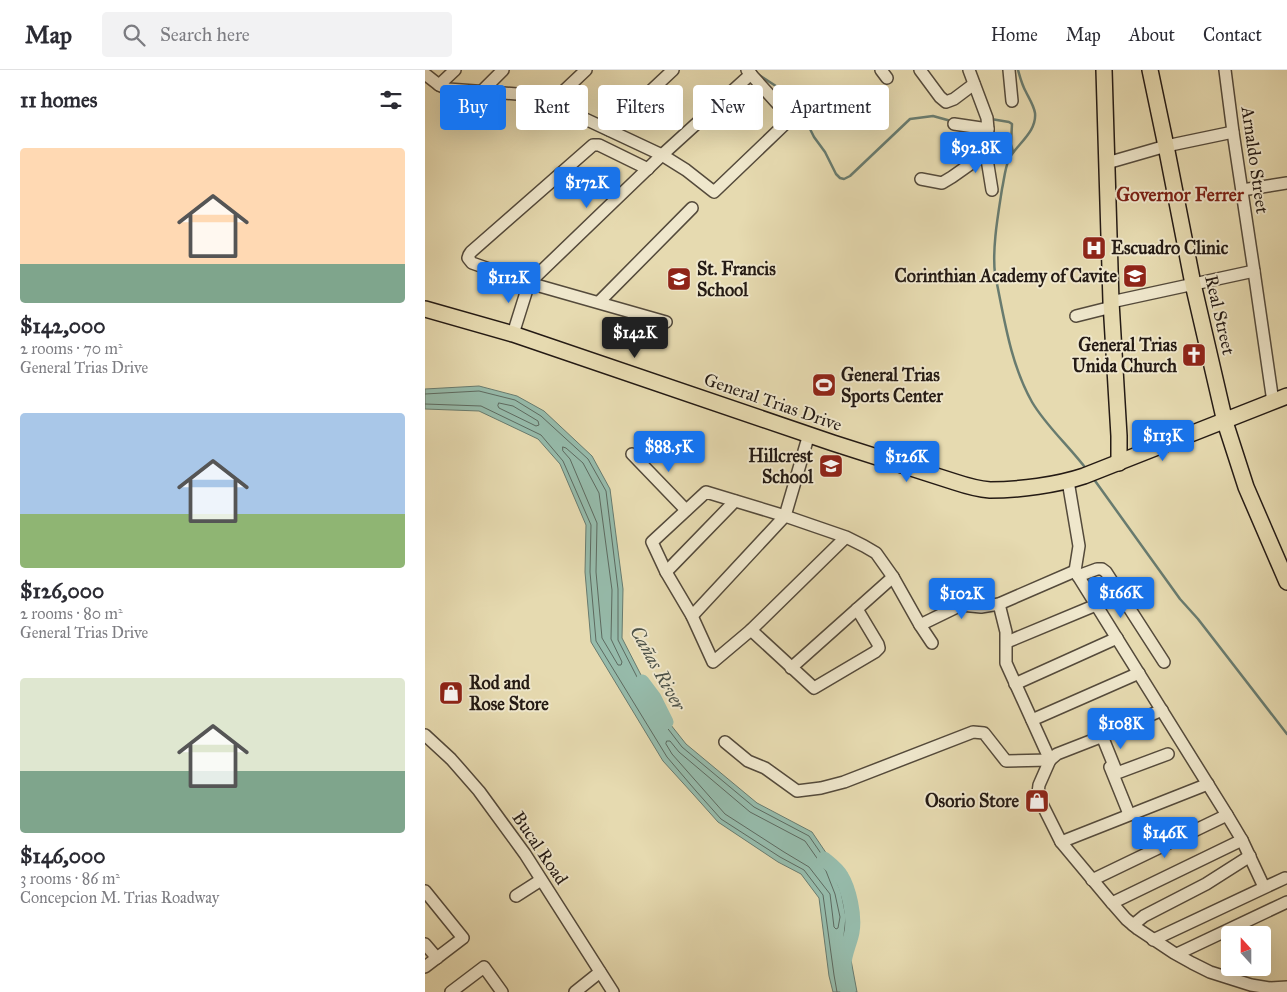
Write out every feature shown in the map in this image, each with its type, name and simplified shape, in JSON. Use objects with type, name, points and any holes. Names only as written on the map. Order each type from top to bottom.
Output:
[{"type":"main road","points":[[1103,70],[1119,462]]},
{"type":"main road","name":"Real Street","points":[[1150,70],[1193,284],[1225,422],[1246,487],[1287,582]]},
{"type":"main road","name":"General Trias Drive","points":[[425,309],[513,334],[809,434],[971,487],[989,490],[1065,481],[1092,473],[1287,396]]},
{"type":"street","points":[[425,74],[439,85],[455,70]]},
{"type":"street","points":[[488,85],[503,70]]},
{"type":"street","points":[[570,85],[586,70]]},
{"type":"street","points":[[657,85],[673,70]]},
{"type":"street","points":[[919,70],[946,102],[954,99],[974,84]]},
{"type":"street","points":[[969,70],[986,114],[988,129],[986,153],[992,190]]},
{"type":"street","points":[[1009,70],[1013,102]]},
{"type":"street","name":"Arnaldo Street","points":[[1225,70],[1273,402]]},
{"type":"street","points":[[513,334],[529,283],[662,155],[749,72],[785,112],[787,117],[786,123],[713,192],[686,170],[662,155],[609,130]]},
{"type":"street","points":[[954,124],[988,129]]},
{"type":"street","points":[[1107,163],[1166,146],[1233,132]]},
{"type":"street","points":[[648,169],[593,145],[469,255],[468,258],[472,263],[529,283],[666,322]]},
{"type":"street","points":[[921,179],[941,183],[986,153]]},
{"type":"street","points":[[1242,190],[1287,184]]},
{"type":"street","points":[[599,302],[692,208]]},
{"type":"street","points":[[1076,316],[1193,284],[1254,271]]},
{"type":"street","points":[[692,616],[785,516],[809,434]]},
{"type":"street","points":[[632,454],[686,510]]},
{"type":"street","points":[[1065,481],[1065,514],[1077,536],[1079,546],[1076,573],[1242,840],[1264,887]]},
{"type":"street","points":[[846,537],[751,630],[713,662],[692,616],[666,572],[652,542],[706,492],[846,537],[876,553],[893,577],[920,625],[933,643]]},
{"type":"street","points":[[666,572],[735,501]]},
{"type":"street","points":[[920,625],[961,606],[981,607],[999,604],[1076,573],[1102,569],[1106,572],[1164,662]]},
{"type":"street","points":[[791,668],[893,577]]},
{"type":"street","points":[[999,604],[1006,632],[1006,663],[1050,760]]},
{"type":"street","points":[[1007,642],[1096,605]]},
{"type":"street","points":[[751,630],[814,688],[879,648],[857,609]]},
{"type":"street","points":[[1015,684],[1117,638]]},
{"type":"street","points":[[1032,720],[1139,673]]},
{"type":"street","points":[[1162,710],[1057,754],[1050,760],[1039,785],[1038,793],[1040,800],[1061,842],[1133,925],[1153,940],[1210,972],[1249,988],[1287,987]]},
{"type":"street","points":[[725,742],[748,761],[765,768],[797,791],[821,788],[844,782],[973,732],[984,732],[1006,761],[1050,760]]},
{"type":"street","name":"Bucal Road","points":[[425,735],[451,759],[479,791],[525,854],[613,992]]},
{"type":"street","points":[[1100,737],[1117,774],[1168,754]]},
{"type":"street","points":[[1100,737],[1129,814]]},
{"type":"street","points":[[1061,842],[1208,784]]},
{"type":"street","points":[[1092,880],[1227,815]]},
{"type":"street","points":[[1112,903],[1242,840]]},
{"type":"street","points":[[1133,925],[1143,916],[1206,884],[1249,856]]},
{"type":"street","points":[[1153,940],[1285,878]]},
{"type":"street","points":[[516,896],[541,880]]},
{"type":"street","points":[[425,890],[463,937],[463,939],[425,967]]},
{"type":"street","points":[[1177,954],[1287,902]]},
{"type":"street","points":[[425,944],[437,958]]},
{"type":"street","points":[[451,992],[484,967],[502,992]]},
{"type":"street","points":[[575,992],[600,972]]},
{"type":"water","points":[[479,386],[517,396],[544,411],[592,456],[610,489],[623,589],[622,638],[659,710],[686,744],[757,803],[812,832],[835,866],[846,891],[851,917],[848,944],[857,992],[833,992],[829,976],[819,898],[801,874],[778,862],[718,822],[663,761],[591,642],[585,572],[586,525],[560,464],[538,439],[479,411],[425,409],[425,389]]},
{"type":"waterway","points":[[1018,70],[1023,87],[1034,108],[1035,120],[1030,132],[1012,153],[1007,166],[996,232],[995,274],[1013,356],[1024,387],[1044,420],[1087,470]]},
{"type":"waterway","points":[[756,73],[782,90],[806,121],[836,174],[844,179],[850,176],[910,119],[933,116],[951,121]]},
{"type":"waterway","points":[[991,119],[1012,124],[1011,144],[1013,152]]},
{"type":"waterway","points":[[1093,478],[1180,599],[1198,619],[1287,734]]},
{"type":"waterway","name":"Cañas River","points":[[642,682],[654,698],[666,722]]},
{"type":"waterway","name":"Cañas River","points":[[824,859],[841,876],[851,903],[853,926],[844,965],[848,992]]},
{"type":"place","name":"Escuadro Clinic","points":[[1094,248]]},
{"type":"place","name":"Corinthian Academy of Cavite","points":[[1135,276]]},
{"type":"place","name":"St. Francis School","points":[[679,279]]},
{"type":"place","name":"General Trias Unida Church","points":[[1194,355]]},
{"type":"place","name":"General Trias Sports Center","points":[[824,385]]},
{"type":"place","name":"Hillcrest School","points":[[831,466]]},
{"type":"place","name":"Rod and Rose Store","points":[[451,693]]},
{"type":"place","name":"Osorio Store","points":[[1037,801]]},
{"type":"district","name":"Governor Ferrer","points":[[1180,194]]}]
